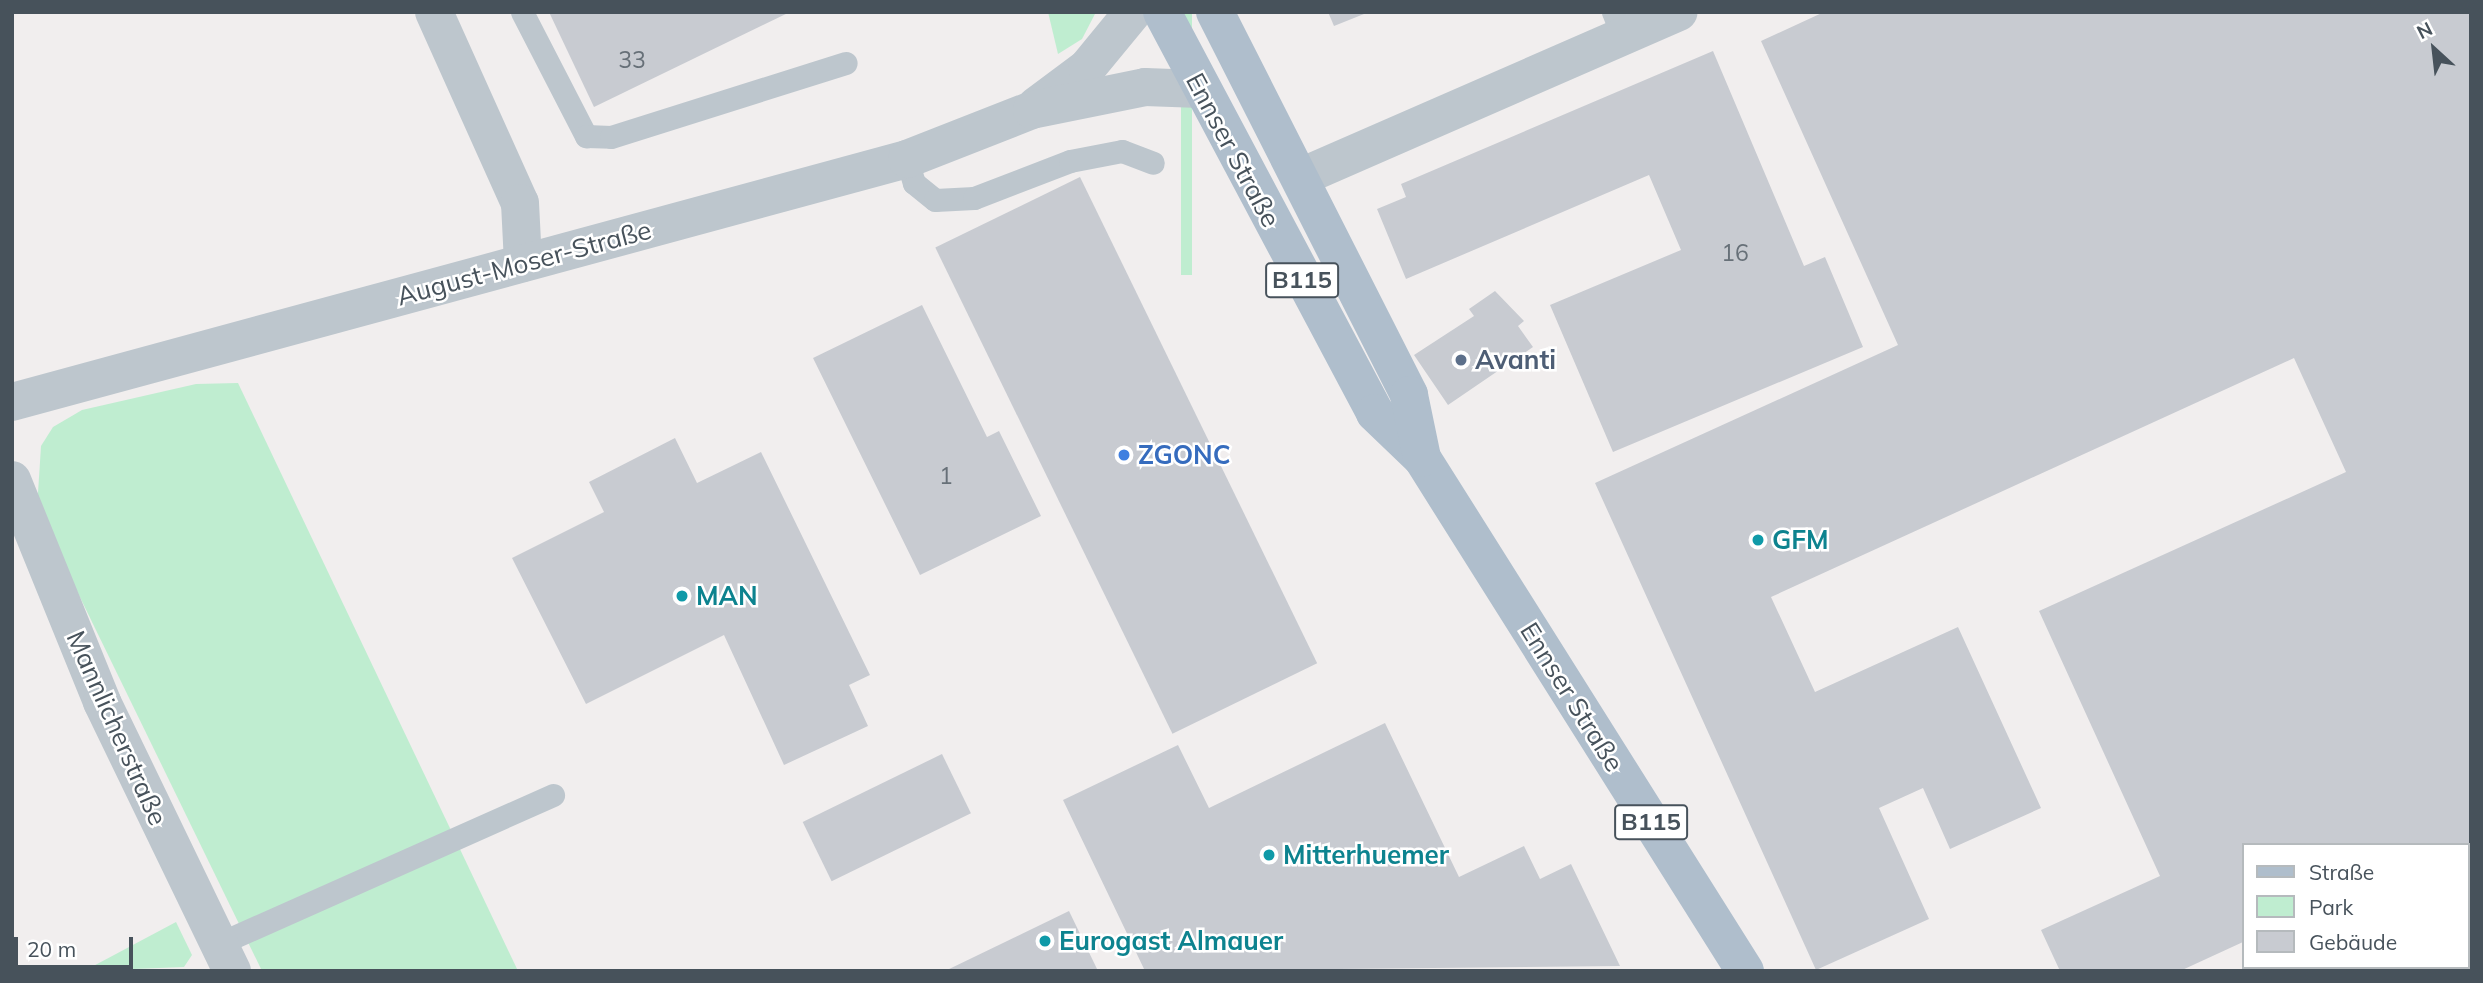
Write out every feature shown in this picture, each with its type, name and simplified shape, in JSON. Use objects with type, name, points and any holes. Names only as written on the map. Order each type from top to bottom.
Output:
[{"type":"main road","name":"Ennser Straße","points":[[1162,12],[1200,89],[1375,413],[1422,458],[1745,971]]},
{"type":"main road","name":"Ennser Straße","points":[[1215,12],[1301,177],[1409,395],[1422,458]]},
{"type":"street","points":[[434,12],[520,203],[523,263]]},
{"type":"street","name":"August-Moser-Straße","points":[[1032,110],[1087,68],[1133,12]]},
{"type":"street","points":[[1301,177],[1618,25],[1678,12]]},
{"type":"street","name":"August-Moser-Straße","points":[[12,402],[907,159],[1032,110],[1145,87],[1200,89]]},
{"type":"street","name":"Mannlicherstraße","points":[[12,480],[102,702],[224,958]]},
{"type":"lane","points":[[522,12],[586,136],[611,137],[846,62]]},
{"type":"lane","points":[[907,159],[914,183],[935,200],[974,198],[1070,161],[1122,151],[1153,163]]},
{"type":"lane","points":[[224,958],[553,795]]},
{"type":"green space","points":[[1048,12],[1096,12],[1082,39],[1058,54]]},
{"type":"green space","points":[[1181,12],[1192,12],[1192,275],[1181,275]]},
{"type":"green space","points":[[238,383],[518,971],[262,971],[37,509],[41,446],[53,427],[82,410],[196,384]]},
{"type":"green space","points":[[176,922],[192,955],[184,967],[84,971]]},
{"type":"building","points":[[549,12],[790,12],[594,107]]},
{"type":"building","points":[[1328,12],[1369,12],[1334,26]]},
{"type":"building","name":"GFM","points":[[1824,12],[2471,12],[2471,971],[2432,969],[2469,969],[2469,843],[2242,843],[2242,942],[2180,971],[2060,971],[2041,930],[2160,876],[2039,611],[2346,472],[2294,358],[1771,597],[1815,692],[1958,627],[2041,808],[1950,849],[1923,788],[1879,808],[1929,919],[1816,970],[1595,483],[1898,345],[1761,41]]},
{"type":"building","points":[[1713,51],[1804,266],[1825,257],[1863,347],[1613,452],[1550,305],[1681,250],[1649,175],[1406,279],[1377,209],[1406,197],[1401,184]]},
{"type":"building","name":"ZGONC","points":[[1080,177],[1317,663],[1172,734],[935,248]]},
{"type":"building","name":"Avanti","points":[[1495,291],[1524,321],[1518,326],[1533,347],[1448,405],[1414,355],[1474,316],[1469,309]]},
{"type":"building","points":[[922,305],[987,437],[999,431],[1041,516],[920,575],[813,358]]},
{"type":"building","name":"MAN","points":[[675,438],[697,483],[761,452],[870,675],[849,685],[868,726],[784,765],[724,635],[586,704],[512,558],[604,512],[589,482]]},
{"type":"building","name":"Mitterhuemer","points":[[1385,723],[1459,877],[1524,846],[1540,879],[1571,864],[1620,966],[1145,971],[1063,800],[1178,745],[1209,808]]},
{"type":"building","points":[[942,754],[971,813],[832,881],[803,822]]},
{"type":"building","name":"Eurogast Almauer","points":[[1069,911],[1098,971],[945,971]]},
{"type":"place","name":"Avanti","points":[[1461,360]]},
{"type":"place","name":"ZGONC","points":[[1124,455]]},
{"type":"place","name":"GFM","points":[[1758,540]]},
{"type":"place","name":"MAN","points":[[682,596]]},
{"type":"place","name":"Mitterhuemer","points":[[1269,855]]},
{"type":"place","name":"Eurogast Almauer","points":[[1045,941]]}]
